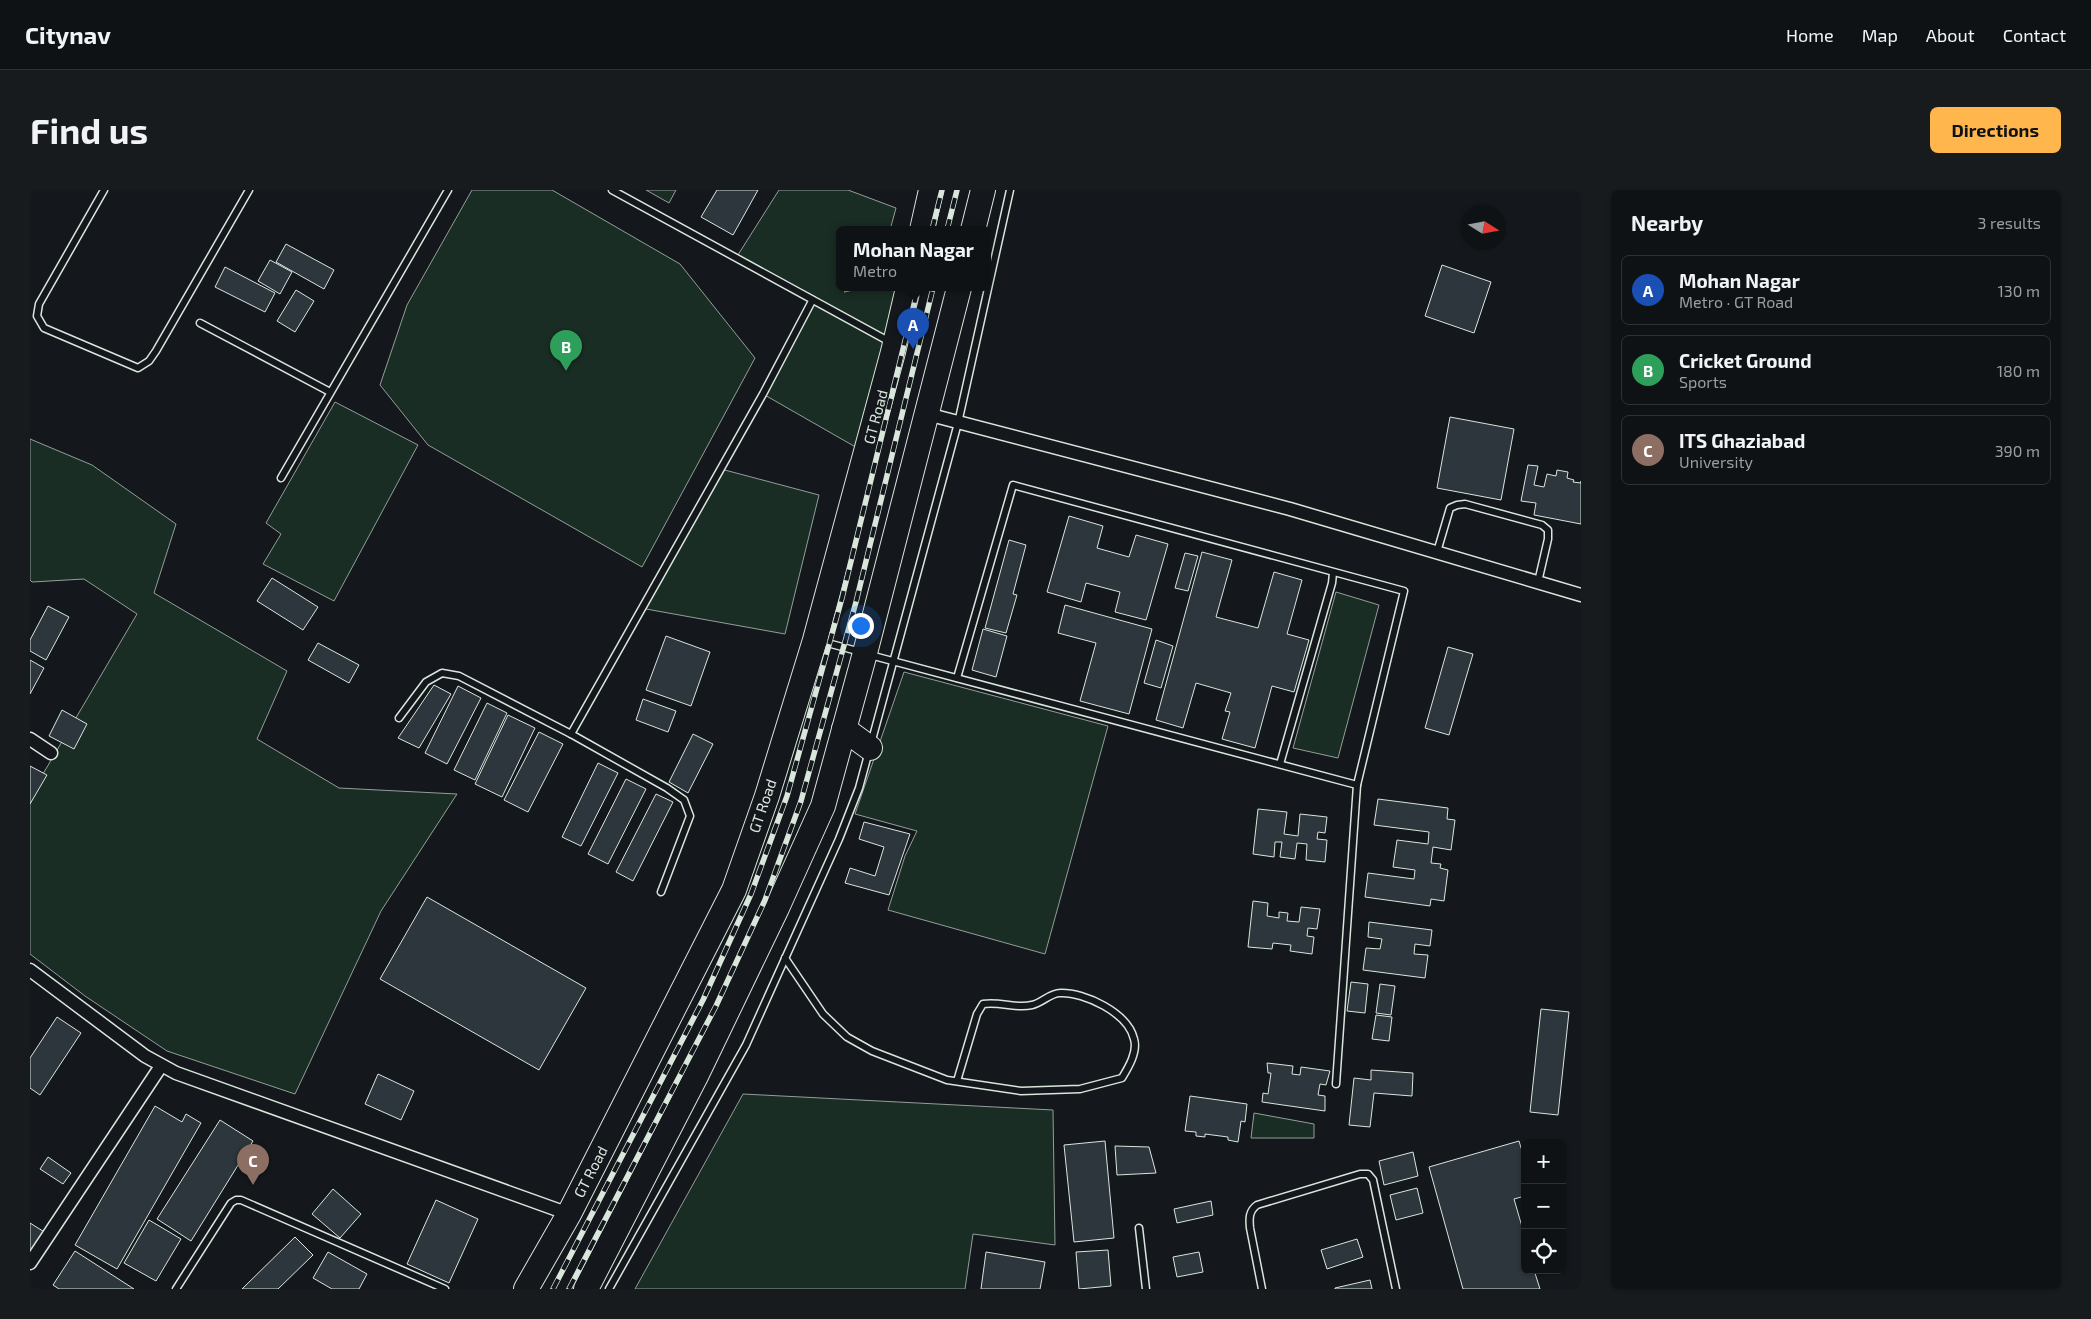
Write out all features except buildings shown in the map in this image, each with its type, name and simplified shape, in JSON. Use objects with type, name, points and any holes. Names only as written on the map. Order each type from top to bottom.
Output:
[{"type":"highway","points":[[923,226],[931,190]]},
{"type":"highway","points":[[974,226],[983,190]]},
{"type":"highway","name":"GT Road","points":[[526,1289],[569,1214],[734,890],[767,796],[815,640],[896,345],[907,291]]},
{"type":"highway","points":[[586,1289],[696,1076],[781,900],[823,806],[865,653],[958,291]]},
{"type":"highway","points":[[844,729],[870,748]]},
{"type":"street","points":[[927,414],[1290,509],[1581,595]]},
{"type":"street","points":[[30,739],[50,753]]},
{"type":"street","points":[[30,970],[161,1066],[176,1073],[569,1214]]},
{"type":"street","points":[[30,1262],[161,1066]]},
{"type":"lane","points":[[104,190],[39,304],[37,316],[44,328],[138,368],[149,361],[156,352],[249,190]]},
{"type":"lane","points":[[281,478],[448,190]]},
{"type":"lane","points":[[612,190],[812,301],[896,345]]},
{"type":"lane","points":[[991,275],[1010,190]]},
{"type":"lane","points":[[609,1289],[746,1045],[839,838],[859,788],[958,423],[987,291]]},
{"type":"lane","points":[[571,734],[763,394],[812,301]]},
{"type":"lane","points":[[200,323],[330,392]]},
{"type":"lane","points":[[957,678],[1013,485],[1404,591],[1357,785],[1336,1084]]},
{"type":"lane","points":[[1437,552],[1450,508],[1457,505],[1465,504],[1542,525],[1548,530],[1548,539],[1538,582]]},
{"type":"lane","points":[[1280,764],[1332,583],[1333,573]]},
{"type":"lane","points":[[815,640],[1357,785]]},
{"type":"lane","points":[[399,718],[426,682],[442,673],[459,676],[571,734],[667,788],[684,800],[690,816],[661,892]]},
{"type":"lane","points":[[785,958],[823,1014],[847,1037],[872,1051],[947,1080],[1021,1091],[1080,1088],[1122,1078],[1132,1061],[1135,1040],[1123,1018],[1107,1008],[1075,994],[1058,993],[1033,1005],[1015,1006],[996,1002],[983,1004],[977,1014],[957,1081]]},
{"type":"lane","points":[[1262,1289],[1250,1228],[1249,1218],[1251,1210],[1257,1205],[1360,1174],[1368,1174],[1373,1180],[1396,1289]]},
{"type":"lane","points":[[176,1289],[230,1203],[241,1200],[445,1289]]},
{"type":"lane","points":[[1139,1228],[1146,1289]]},
{"type":"green space","points":[[472,190],[552,190],[680,264],[755,358],[642,567],[428,445],[380,385],[407,305]]},
{"type":"green space","points":[[646,190],[676,190],[669,203]]},
{"type":"green space","points":[[779,190],[848,190],[896,208],[891,226],[836,226],[836,291],[907,291],[866,453],[763,394],[816,297],[736,258]]},
{"type":"green space","points":[[335,402],[418,445],[334,601],[263,564],[281,534],[266,523]]},
{"type":"green space","points":[[30,439],[92,465],[176,524],[154,593],[287,671],[257,739],[339,788],[457,794],[381,911],[295,1094],[167,1051],[85,996],[30,954],[30,796],[137,614],[84,579],[32,582],[30,580]]},
{"type":"green space","points":[[721,469],[819,495],[785,634],[646,609]]},
{"type":"green space","points":[[1336,592],[1379,605],[1338,758],[1293,748]]},
{"type":"green space","points":[[904,672],[1108,726],[1045,954],[888,910],[905,856],[917,831],[855,814]]},
{"type":"green space","points":[[743,1094],[1053,1110],[1055,1245],[973,1234],[965,1289],[635,1289]]},
{"type":"green space","points":[[1254,1113],[1314,1124],[1314,1138],[1251,1138]]},
{"type":"railway","points":[[933,226],[942,190]]},
{"type":"railway","points":[[948,226],[957,190]]},
{"type":"railway","points":[[553,1289],[703,1000],[751,894],[787,796],[842,598],[917,291]]},
{"type":"railway","points":[[569,1289],[716,1006],[765,900],[801,801],[856,602],[932,291]]},
{"type":"place","name":"Mohan Nagar","points":[[913,349]]},
{"type":"place","name":"Cricket Ground","points":[[566,371]]},
{"type":"place","name":"ITS Ghaziabad","points":[[253,1185]]}]
